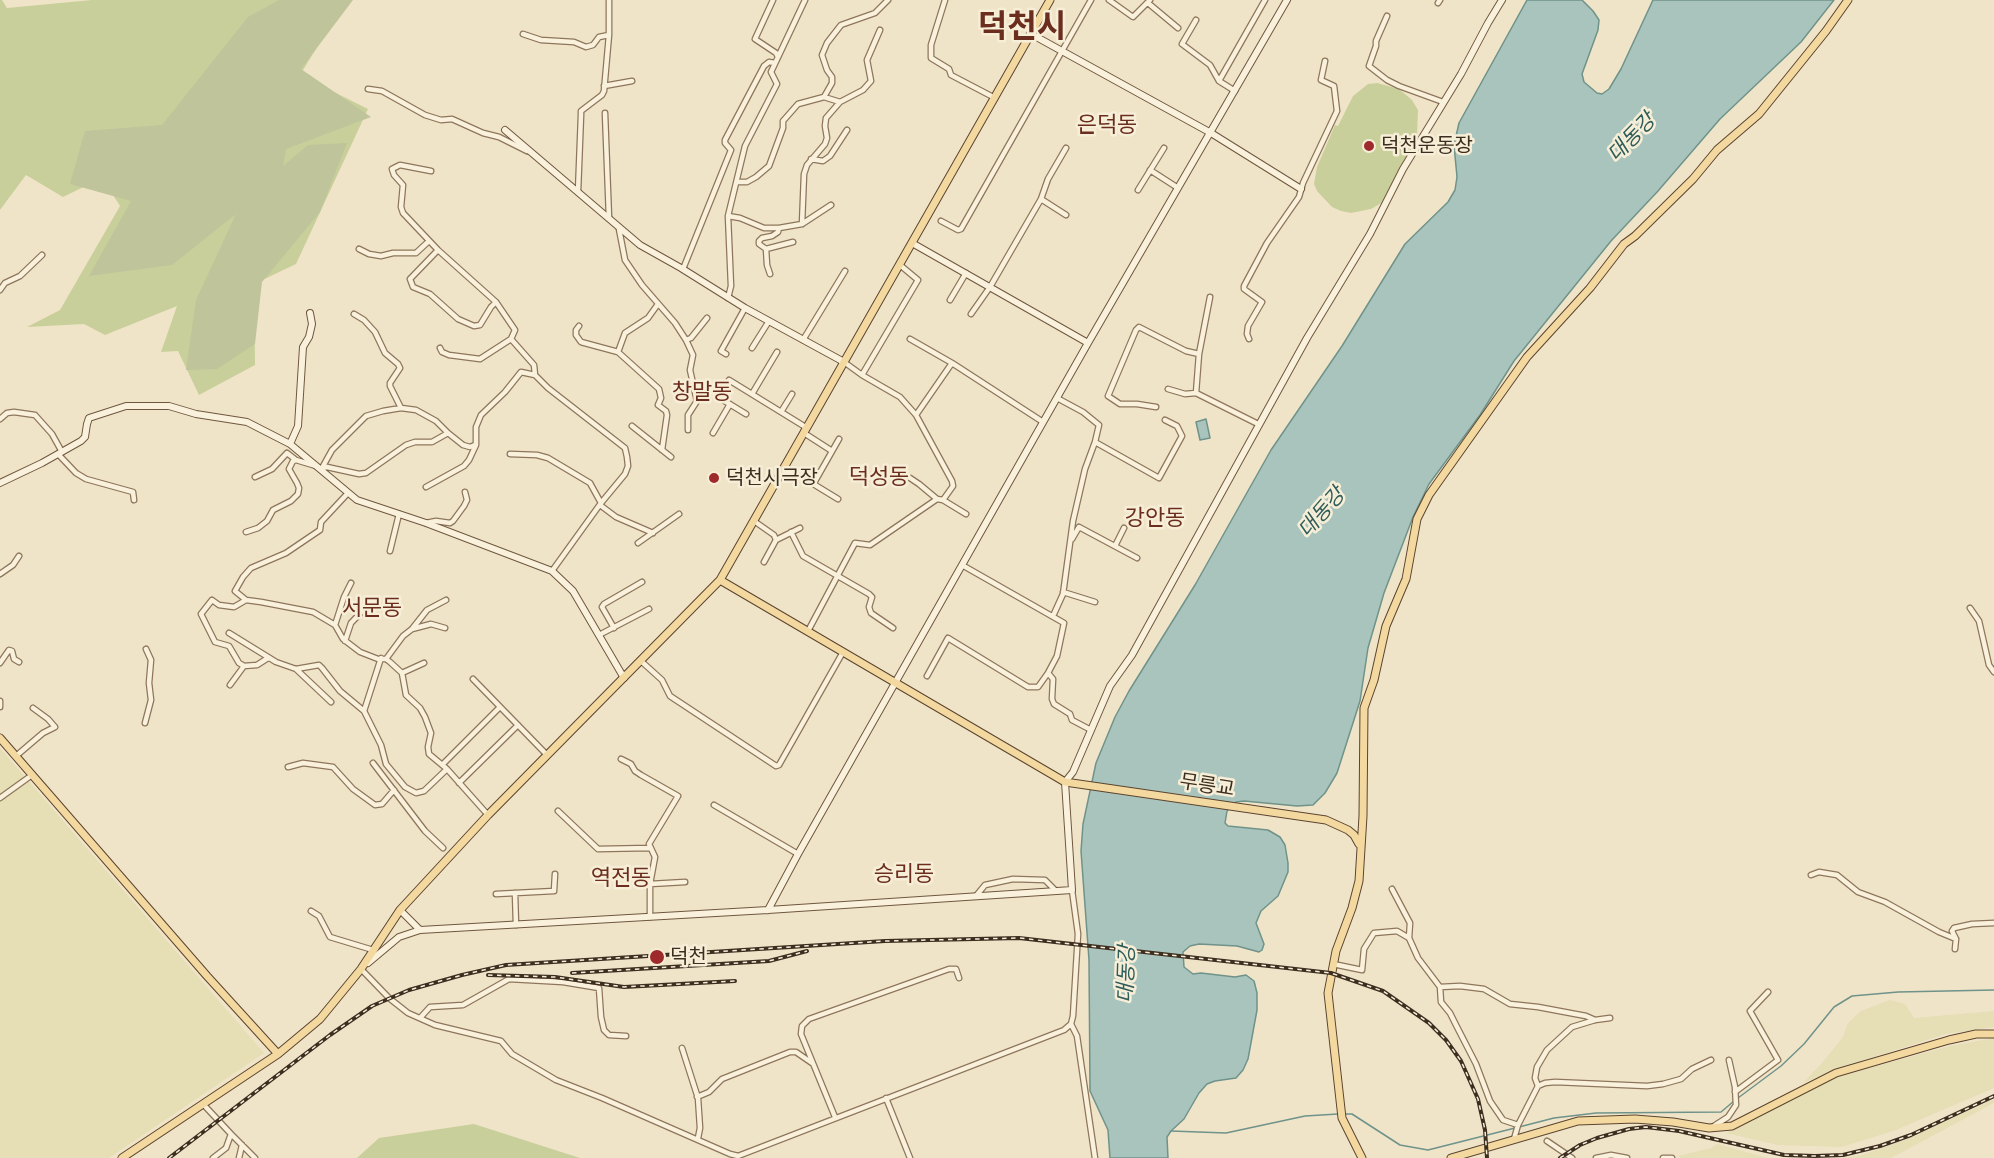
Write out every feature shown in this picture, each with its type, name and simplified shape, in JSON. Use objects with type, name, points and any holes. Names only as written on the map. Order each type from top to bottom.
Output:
[{"type":"main road","points":[[122,1158],[278,1054],[320,1019],[361,969],[400,910],[488,815],[720,580],[1050,0]]},
{"type":"main road","points":[[768,910],[1056,398],[1287,0]]},
{"type":"main road","points":[[361,969],[399,937],[420,930],[650,918],[1072,890],[1065,782],[1110,686],[1132,655],[1306,338],[1370,234],[1403,169],[1502,0]]},
{"type":"main road","points":[[1362,1158],[1342,1118],[1328,993],[1333,964],[1359,881],[1363,816],[1364,708],[1374,680],[1386,626],[1406,579],[1417,519],[1429,495],[1527,357],[1590,288],[1624,244],[1693,179],[1717,150],[1758,114],[1826,31],[1848,0]]},
{"type":"main road","points":[[1031,34],[1211,134],[1300,189]]},
{"type":"main road","points":[[505,130],[640,245],[745,308],[844,362]]},
{"type":"main road","points":[[912,243],[1088,343]]},
{"type":"main road","points":[[290,444],[298,426],[303,347],[309,337],[312,324],[310,313]]},
{"type":"main road","points":[[0,483],[60,453],[86,437],[89,418],[105,411],[136,404],[169,406],[196,414],[247,422],[290,444],[348,493],[364,503],[426,523],[552,571],[573,591],[624,678]]},
{"type":"main road","points":[[720,580],[1065,782]]},
{"type":"main road","points":[[0,738],[278,1054]]},
{"type":"main road","name":"무릉교","points":[[1065,782],[1326,820],[1348,830],[1358,839],[1360,847]]},
{"type":"main road","points":[[400,910],[420,930]]},
{"type":"main road","points":[[1451,1158],[1515,1136],[1578,1121],[1608,1119],[1673,1122],[1709,1128],[1732,1126],[1836,1073],[1949,1040],[1977,1034],[1994,1034]]},
{"type":"street","points":[[578,192],[581,111],[602,94],[609,35],[609,0]]},
{"type":"street","points":[[773,0],[755,39],[776,53],[778,57]]},
{"type":"street","points":[[728,297],[731,286],[728,216],[745,146],[777,84],[771,72],[804,0]]},
{"type":"street","points":[[824,97],[832,84],[832,77],[822,55],[827,43],[841,25],[875,14],[888,0]]},
{"type":"street","points":[[945,0],[931,45],[931,58],[949,69],[951,75],[995,98]]},
{"type":"street","points":[[940,220],[958,230],[961,229],[1091,0]]},
{"type":"street","points":[[1109,0],[1133,17],[1149,1],[1178,28]]},
{"type":"street","points":[[1218,81],[1265,0]]},
{"type":"street","points":[[1387,16],[1376,41],[1369,66],[1400,87],[1443,102]]},
{"type":"street","points":[[1196,20],[1182,44],[1210,65],[1218,81],[1235,91]]},
{"type":"street","points":[[802,224],[804,174],[811,159],[825,144],[826,118],[840,102],[863,90],[871,81],[867,60],[880,30]]},
{"type":"street","points":[[523,34],[541,40],[574,42],[586,47],[593,45],[599,37],[609,35]]},
{"type":"street","points":[[1249,339],[1248,326],[1262,302],[1244,289],[1244,286],[1267,243],[1299,197],[1300,189],[1337,111],[1334,86],[1321,80],[1325,61]]},
{"type":"street","points":[[683,269],[731,150],[727,147],[725,140],[764,66],[769,62],[775,63]]},
{"type":"street","points":[[604,86],[632,81]]},
{"type":"street","points":[[368,89],[382,91],[424,115],[441,120],[452,119],[483,133],[499,137],[532,153]]},
{"type":"street","points":[[737,182],[747,182],[763,173],[769,166],[783,128],[783,121],[798,104],[824,97],[840,102]]},
{"type":"street","points":[[605,113],[609,219]]},
{"type":"street","points":[[811,159],[823,161],[830,156],[847,130]]},
{"type":"street","points":[[972,314],[1041,199],[1048,179],[1066,148]]},
{"type":"street","points":[[1138,190],[1164,148]]},
{"type":"street","points":[[431,171],[395,166],[392,171],[404,186],[401,207],[403,213],[438,250],[496,302],[515,330],[511,339],[480,359],[449,355],[442,352],[440,348]]},
{"type":"street","points":[[1150,170],[1178,188]]},
{"type":"street","points":[[1041,199],[1066,215]]},
{"type":"street","points":[[728,216],[740,218],[764,228],[779,228],[802,224],[831,205]]},
{"type":"street","points":[[766,249],[759,244],[759,241],[772,236],[778,232],[779,228]]},
{"type":"street","points":[[619,229],[625,260],[686,340],[693,355],[690,370],[697,401],[688,415],[688,430]]},
{"type":"street","points":[[359,249],[381,256],[393,253],[416,253],[429,241]]},
{"type":"street","points":[[766,249],[793,242]]},
{"type":"street","points":[[766,249],[770,274]]},
{"type":"street","points":[[438,250],[410,279],[413,287],[430,294],[470,325],[480,325],[496,302]]},
{"type":"street","points":[[0,290],[5,283],[20,276],[42,255]]},
{"type":"street","points":[[862,375],[918,279],[900,265]]},
{"type":"street","points":[[803,340],[845,271]]},
{"type":"street","points":[[950,300],[966,273]]},
{"type":"street","points":[[1196,393],[1199,354],[1210,297]]},
{"type":"street","points":[[618,352],[625,333],[648,318],[658,304]]},
{"type":"street","points":[[726,354],[721,351],[745,308]]},
{"type":"street","points":[[354,314],[364,320],[375,332],[385,353],[400,368],[390,386],[401,408]]},
{"type":"street","points":[[686,340],[691,338],[707,318]]},
{"type":"street","points":[[752,348],[769,321]]},
{"type":"street","points":[[579,326],[576,335],[581,342],[618,352],[659,389],[661,398],[658,405],[666,411],[667,415],[662,450]]},
{"type":"street","points":[[1156,407],[1120,404],[1108,396],[1136,330],[1139,327],[1186,351],[1199,354]]},
{"type":"street","points":[[511,339],[534,365],[535,375]]},
{"type":"street","points":[[910,339],[952,363],[1043,422]]},
{"type":"street","points":[[752,394],[777,352]]},
{"type":"street","points":[[844,362],[900,397],[916,415],[953,486],[943,500]]},
{"type":"street","points":[[916,415],[952,363]]},
{"type":"street","points":[[426,487],[464,466],[476,445],[476,427],[481,415],[505,392],[521,372],[535,375],[548,388],[625,448],[628,466],[626,474],[552,571]]},
{"type":"street","points":[[729,380],[781,412],[832,451]]},
{"type":"street","points":[[1168,389],[1196,393],[1258,424]]},
{"type":"street","points":[[719,392],[723,400],[746,414]]},
{"type":"street","points":[[781,412],[792,394]]},
{"type":"street","points":[[1053,616],[1063,592],[1070,541],[1085,469],[1099,425],[1083,412],[1056,398]]},
{"type":"street","points":[[713,433],[730,404]]},
{"type":"street","points":[[320,467],[332,450],[366,416],[401,408],[416,410],[436,421],[464,445],[470,447],[476,445]]},
{"type":"street","points":[[0,419],[7,413],[14,412],[35,415],[60,445],[60,453],[76,473],[86,480],[133,492],[134,500]]},
{"type":"street","points":[[1095,442],[1159,478],[1182,436],[1177,426],[1165,420]]},
{"type":"street","points":[[632,426],[671,457]]},
{"type":"street","points":[[255,477],[276,466],[287,453],[296,460],[311,465],[359,474],[366,473],[406,446],[415,442],[432,442],[448,433]]},
{"type":"street","points":[[838,499],[814,483],[839,439]]},
{"type":"street","points":[[510,454],[537,455],[548,458],[590,483],[601,504],[616,517],[653,533]]},
{"type":"street","points":[[246,532],[258,528],[267,521],[273,510],[291,501],[298,494],[299,488],[289,469],[289,465],[296,460]]},
{"type":"street","points":[[910,478],[936,499],[943,500],[966,514]]},
{"type":"street","points":[[426,523],[453,521],[465,506],[467,500],[465,492]]},
{"type":"street","points":[[348,493],[321,522],[320,530],[286,553],[251,568],[235,591],[246,600],[313,612],[335,625],[345,641],[366,656],[384,658],[402,673],[406,695],[420,708],[431,733],[429,753],[488,815]]},
{"type":"street","points":[[808,631],[855,543],[870,544],[936,499]]},
{"type":"street","points":[[390,551],[399,514]]},
{"type":"street","points":[[638,543],[679,514]]},
{"type":"street","points":[[754,521],[774,535],[776,540]]},
{"type":"street","points":[[1070,541],[1079,527],[1137,558]]},
{"type":"street","points":[[764,562],[776,540],[800,528]]},
{"type":"street","points":[[1115,546],[1124,528]]},
{"type":"street","points":[[791,532],[803,556],[869,594],[872,597],[869,607],[871,613],[893,628]]},
{"type":"street","points":[[0,574],[13,565],[19,556]]},
{"type":"street","points":[[927,676],[948,638],[1028,687],[1038,687],[1057,656],[1064,623],[962,565]]},
{"type":"street","points":[[614,628],[602,607],[603,604],[642,582]]},
{"type":"street","points":[[335,625],[351,584]]},
{"type":"street","points":[[1063,592],[1095,602]]},
{"type":"street","points":[[246,600],[234,607],[212,600],[201,614],[215,642],[229,646],[239,663],[244,666],[257,665],[268,658]]},
{"type":"street","points":[[364,711],[384,658],[427,610],[446,600]]},
{"type":"street","points":[[345,641],[351,623],[372,601]]},
{"type":"street","points":[[1970,608],[1979,621],[1989,665],[1994,672]]},
{"type":"street","points":[[599,635],[649,609]]},
{"type":"street","points":[[412,629],[431,624],[445,628]]},
{"type":"street","points":[[229,633],[268,658],[296,669],[331,702]]},
{"type":"street","points":[[145,723],[151,700],[149,683],[151,660],[146,649]]},
{"type":"street","points":[[0,663],[9,650],[12,651],[14,659],[19,662]]},
{"type":"street","points":[[641,661],[662,680],[670,696],[776,766],[779,765],[843,652]]},
{"type":"street","points":[[402,673],[424,663]]},
{"type":"street","points":[[296,669],[319,665],[340,691],[364,711],[381,745],[386,764],[405,788],[416,793],[424,791],[500,707]]},
{"type":"street","points":[[230,685],[244,666]]},
{"type":"street","points":[[1048,673],[1053,679],[1054,704],[1070,714],[1072,720],[1091,730]]},
{"type":"street","points":[[472,679],[547,755]]},
{"type":"street","points":[[0,701],[0,706]]},
{"type":"street","points":[[16,756],[43,733],[55,727],[33,708]]},
{"type":"street","points":[[459,783],[518,725]]},
{"type":"street","points":[[621,759],[631,764],[641,775],[678,796],[649,844],[655,857],[650,884],[650,918]]},
{"type":"street","points":[[288,767],[303,763],[333,767],[353,789],[375,805],[382,804],[394,790]]},
{"type":"street","points":[[373,764],[425,831],[443,848]]},
{"type":"street","points":[[0,798],[32,775]]},
{"type":"street","points":[[714,805],[798,854]]},
{"type":"street","points":[[558,811],[598,849],[650,848]]},
{"type":"street","points":[[1811,874],[1819,872],[1837,875],[1858,892],[1885,902],[1956,939]]},
{"type":"street","points":[[496,894],[554,891],[555,874]]},
{"type":"street","points":[[976,896],[985,885],[1013,879],[1045,880],[1056,891]]},
{"type":"street","points":[[650,884],[685,882]]},
{"type":"street","points":[[1392,889],[1410,923],[1409,938],[1419,958],[1440,987],[1441,1002],[1450,1013],[1476,1064],[1490,1101],[1503,1120],[1518,1125]]},
{"type":"street","points":[[361,969],[399,1007],[418,1017],[435,1025],[501,1041],[512,1054],[558,1081],[738,1156],[1064,1030],[1071,1024],[1073,1016],[1078,934],[1072,890]]},
{"type":"street","points":[[515,893],[516,925]]},
{"type":"street","points":[[311,911],[319,916],[330,937],[373,950]]},
{"type":"street","points":[[1955,948],[1956,939],[1952,934],[1954,928],[1994,923]]},
{"type":"street","points":[[1333,964],[1362,970],[1364,949],[1374,933],[1396,931],[1409,938]]},
{"type":"street","points":[[835,1117],[812,1063],[801,1031],[802,1026],[809,1019],[949,969],[956,969],[958,978]]},
{"type":"street","points":[[418,1017],[430,1007],[463,1005],[509,980],[563,982],[599,988],[604,1030],[609,1035],[626,1036]]},
{"type":"street","points":[[1440,987],[1460,986],[1484,989],[1510,1004],[1548,1009],[1595,1020]]},
{"type":"street","points":[[1735,1092],[1778,1060],[1750,1011],[1768,992]]},
{"type":"street","points":[[1538,1086],[1535,1078],[1537,1067],[1547,1050],[1572,1027],[1610,1018]]},
{"type":"street","points":[[1071,1024],[1077,1036],[1095,1158]]},
{"type":"street","points":[[682,1048],[697,1097],[700,1128],[698,1138]]},
{"type":"street","points":[[697,1097],[709,1092],[722,1079],[790,1052],[796,1052],[812,1063]]},
{"type":"street","points":[[1515,1136],[1518,1125],[1538,1086],[1545,1083],[1647,1086],[1663,1084],[1681,1079],[1692,1069],[1711,1060]]},
{"type":"street","points":[[1709,1128],[1720,1122],[1736,1106],[1729,1060]]},
{"type":"street","points":[[886,1098],[910,1158]]},
{"type":"street","points":[[203,1104],[255,1158]]},
{"type":"street","points":[[213,1158],[226,1148],[231,1134]]},
{"type":"street","points":[[1547,1141],[1572,1158]]},
{"type":"street","points":[[239,1158],[242,1146]]},
{"type":"street","points":[[1596,1158],[1611,1155],[1627,1158]]},
{"type":"street","points":[[1663,1158],[1672,1158]]},
{"type":"shaded area","points":[[0,748],[264,1053],[109,1158],[0,1158]]},
{"type":"shaded area","points":[[1890,1000],[1905,1004],[1914,1018],[1994,1011],[1994,1027],[1946,1034],[1835,1069],[1803,1083],[1843,1037],[1848,1023],[1861,1011]]},
{"type":"shaded area","points":[[1994,1038],[1994,1088],[1896,1130],[1842,1147],[1778,1145],[1726,1133],[1840,1076],[1950,1046]]},
{"type":"shaded area","points":[[1994,1099],[1994,1103],[1891,1158],[1841,1158],[1862,1155],[1905,1140]]},
{"type":"shaded area","points":[[1717,1144],[1768,1158],[1680,1158],[1678,1156],[1711,1148]]},
{"type":"green space","points":[[0,0],[7,8],[92,0],[346,0],[300,75],[368,109],[296,264],[254,284],[255,365],[199,395],[178,351],[161,352],[177,306],[105,335],[84,324],[27,327],[60,310],[120,206],[102,178],[63,197],[26,175],[0,210]]},
{"type":"green space","points":[[279,0],[353,0],[301,69],[371,117],[286,149],[283,166],[308,145],[347,143],[320,212],[262,282],[255,344],[217,369],[186,370],[196,300],[236,214],[172,265],[89,276],[131,201],[70,184],[85,131],[162,125],[248,17]]},
{"type":"green space","name":"덕천운동장","points":[[1377,83],[1399,89],[1412,100],[1418,110],[1417,137],[1383,202],[1371,209],[1351,213],[1341,211],[1332,207],[1317,191],[1314,184],[1317,167],[1335,125],[1338,126],[1353,96],[1368,84]]},
{"type":"green space","points":[[474,1124],[580,1158],[357,1158],[379,1138]]},
{"type":"water","name":"대동강","points":[[1527,0],[1582,0],[1593,11],[1599,20],[1598,30],[1582,74],[1584,82],[1597,93],[1602,94],[1609,89],[1621,69],[1653,0],[1834,0],[1801,42],[1720,119],[1611,241],[1514,361],[1480,415],[1429,484],[1413,517],[1384,593],[1368,648],[1360,701],[1337,773],[1325,793],[1313,805],[1297,806],[1244,801],[1236,802],[1227,811],[1225,823],[1228,826],[1268,830],[1280,837],[1285,845],[1288,863],[1288,872],[1278,896],[1261,911],[1256,923],[1264,944],[1262,950],[1259,952],[1237,946],[1199,944],[1190,946],[1183,952],[1184,967],[1193,974],[1235,977],[1246,975],[1254,981],[1257,1010],[1248,1059],[1243,1070],[1236,1078],[1207,1084],[1199,1093],[1184,1119],[1167,1137],[1168,1158],[1110,1158],[1108,1130],[1090,1091],[1089,960],[1081,851],[1083,824],[1096,763],[1115,717],[1129,691],[1195,585],[1271,450],[1342,346],[1405,244],[1448,202],[1455,190],[1457,177],[1454,145],[1459,123]]},
{"type":"water","points":[[1206,419],[1210,438],[1200,440],[1196,422]]},
{"type":"waterway","points":[[1738,1098],[1781,1066],[1804,1044],[1834,1007],[1852,996],[1898,992],[1994,990]]},
{"type":"waterway","points":[[1519,1127],[1554,1118],[1596,1113],[1721,1112],[1734,1101]]},
{"type":"waterway","points":[[1171,1131],[1226,1133],[1305,1116],[1338,1114]]},
{"type":"waterway","points":[[1343,1114],[1352,1114],[1400,1145],[1428,1150],[1515,1128]]},
{"type":"railway","points":[[169,1158],[330,1035],[372,1006],[409,990],[462,975],[506,965],[885,941],[1019,938],[1331,973],[1383,991],[1429,1023],[1446,1040],[1461,1061],[1478,1099],[1485,1130],[1487,1158]]},
{"type":"railway","points":[[572,973],[769,961],[807,951]]},
{"type":"railway","points":[[488,975],[555,977],[624,987],[735,981]]},
{"type":"railway","points":[[1560,1158],[1580,1145],[1597,1138],[1646,1127],[1679,1131],[1784,1155],[1843,1155],[1880,1146],[1911,1135],[1994,1096]]},
{"type":"place","name":"덕천운동장","points":[[1369,146]]},
{"type":"place","name":"덕천시극장","points":[[714,478]]},
{"type":"place","name":"덕천","points":[[657,957]]},
{"type":"district","name":"덕천시","points":[[1022,28]]},
{"type":"district","name":"은덕동","points":[[1107,126]]},
{"type":"district","name":"창말동","points":[[702,393]]},
{"type":"district","name":"덕성동","points":[[879,478]]},
{"type":"district","name":"강안동","points":[[1155,519]]},
{"type":"district","name":"서문동","points":[[372,609]]},
{"type":"district","name":"승리동","points":[[904,875]]},
{"type":"district","name":"역전동","points":[[621,879]]}]
